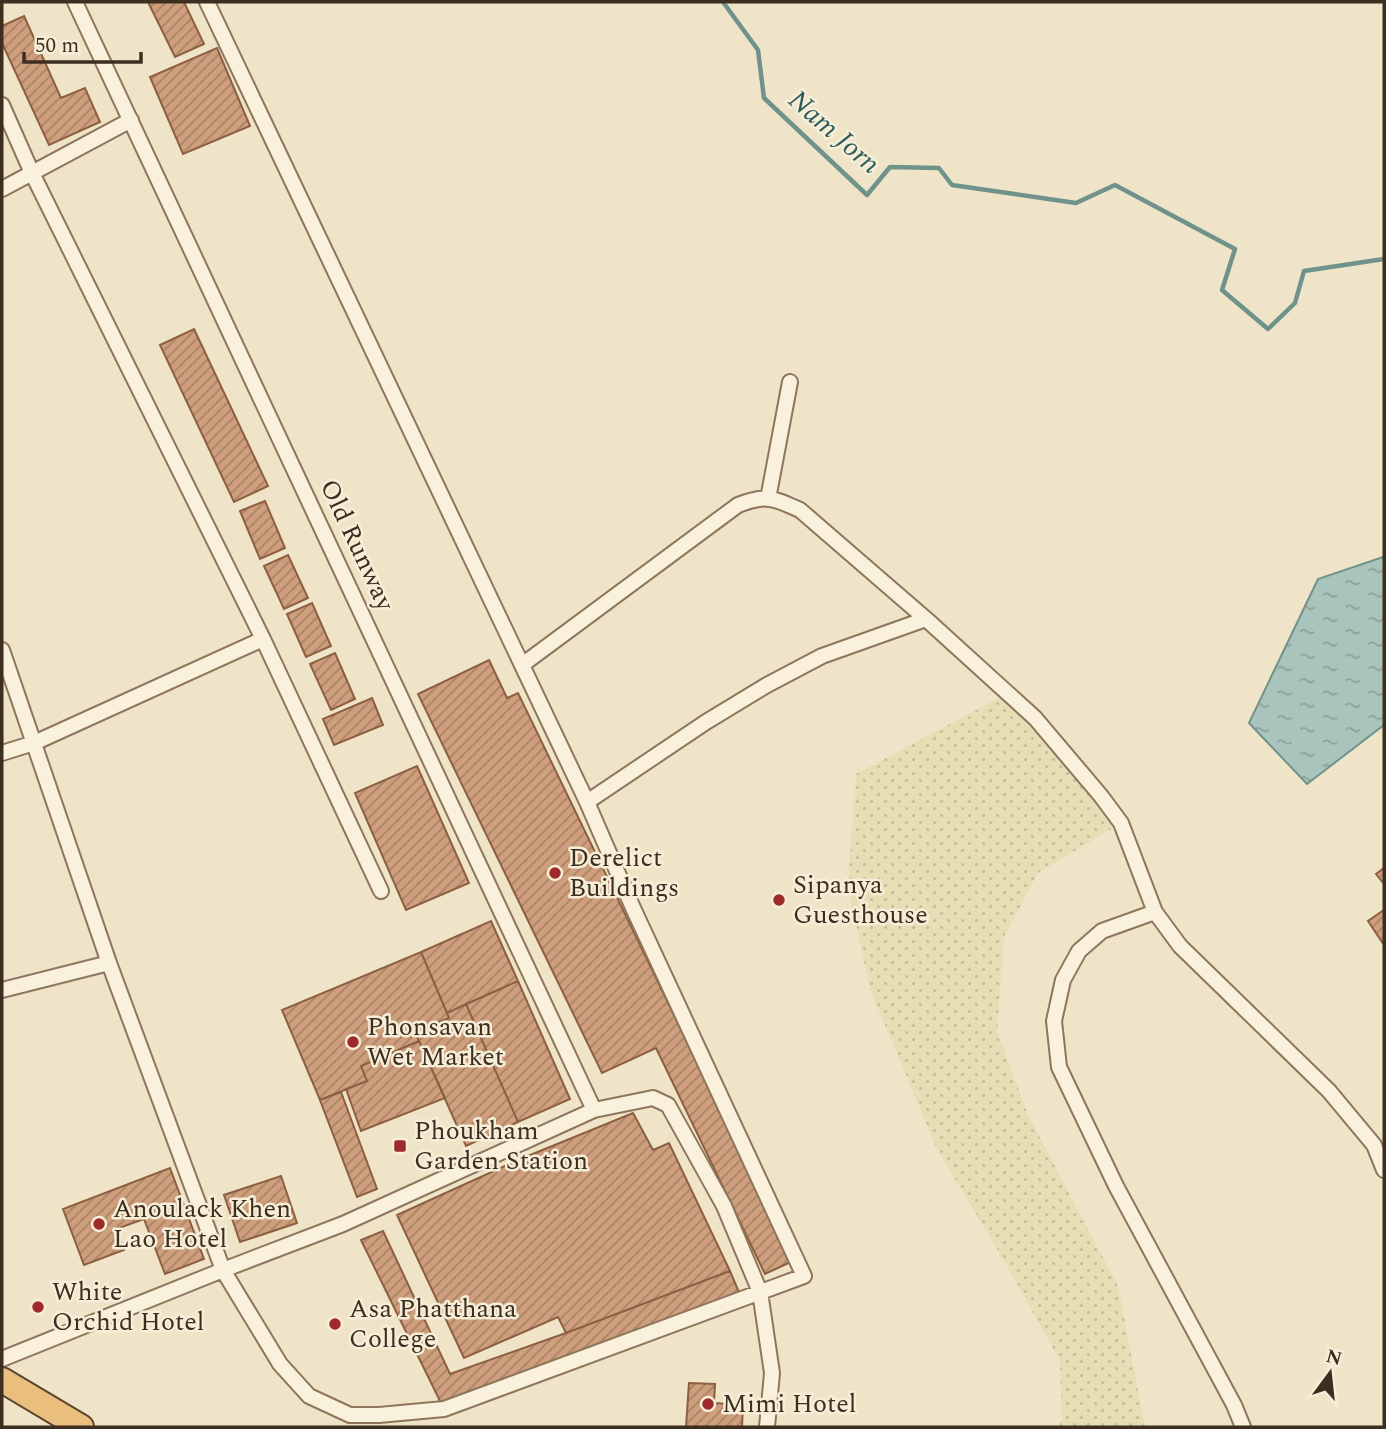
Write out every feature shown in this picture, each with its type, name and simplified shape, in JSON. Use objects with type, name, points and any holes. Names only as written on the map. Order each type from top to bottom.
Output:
[{"type":"highway","points":[[2,1380],[81,1427]]},
{"type":"street","name":"Old Runway","points":[[75,2],[594,1110]]},
{"type":"street","points":[[2,650],[109,963],[223,1270],[280,1364],[309,1396],[351,1415],[444,1409],[804,1276],[633,908],[587,802],[207,2]]},
{"type":"street","points":[[2,105],[32,173],[263,639],[381,891]]},
{"type":"street","points":[[2,189],[131,120]]},
{"type":"street","points":[[768,499],[790,382]]},
{"type":"street","points":[[522,664],[738,505],[757,498],[776,499],[800,510],[1035,718],[1121,823],[1155,912],[1180,946],[1329,1091],[1374,1145],[1384,1170]]},
{"type":"street","points":[[587,802],[706,722],[767,685],[822,656],[926,619]]},
{"type":"street","points":[[2,753],[34,743],[263,639]]},
{"type":"street","points":[[1155,912],[1102,931],[1079,951],[1063,980],[1054,1021],[1059,1067],[1116,1186],[1234,1405],[1243,1427]]},
{"type":"street","points":[[2,990],[109,963]]},
{"type":"street","points":[[2,1359],[344,1224],[594,1110],[653,1098],[668,1104],[724,1206],[760,1292],[772,1373],[767,1427]]},
{"type":"shaded area","points":[[1008,693],[1121,823],[1038,873],[1004,937],[997,1031],[1028,1115],[1118,1286],[1145,1427],[1058,1427],[1062,1420],[1060,1361],[937,1149],[870,989],[848,888],[856,774]]},
{"type":"water","points":[[1383,557],[1384,725],[1307,784],[1249,723],[1318,579]]},
{"type":"building","points":[[148,2],[184,2],[204,44],[175,57]]},
{"type":"building","points":[[24,16],[61,98],[85,88],[100,122],[49,145],[2,43],[2,26]]},
{"type":"building","points":[[217,48],[250,126],[183,154],[150,77]]},
{"type":"building","points":[[194,329],[268,486],[234,502],[160,345]]},
{"type":"building","points":[[265,501],[285,548],[260,559],[240,511]]},
{"type":"building","points":[[288,555],[308,598],[284,609],[264,566]]},
{"type":"building","points":[[312,603],[331,646],[306,657],[287,614]]},
{"type":"building","points":[[335,653],[355,699],[331,710],[310,664]]},
{"type":"building","name":"Derelict Buildings","points":[[489,660],[507,698],[518,693],[793,1261],[765,1274],[656,1048],[602,1073],[418,694]]},
{"type":"building","points":[[372,698],[383,725],[334,745],[323,719]]},
{"type":"building","points":[[417,766],[469,883],[406,910],[355,793]]},
{"type":"building","points":[[1384,868],[1384,884],[1376,874]]},
{"type":"building","points":[[1384,910],[1384,945],[1368,921]]},
{"type":"building","points":[[491,921],[518,981],[447,1013],[421,952]]},
{"type":"building","points":[[421,952],[449,1018],[415,1032],[419,1041],[361,1066],[367,1081],[320,1100],[282,1010]]},
{"type":"building","points":[[518,981],[570,1099],[518,1122],[466,1004]]},
{"type":"building","points":[[466,1004],[518,1122],[466,1146],[415,1032],[449,1018],[447,1013]]},
{"type":"building","points":[[419,1041],[445,1098],[361,1131],[346,1089],[367,1081],[361,1066]]},
{"type":"building","points":[[341,1092],[377,1189],[357,1197],[320,1100]]},
{"type":"building","points":[[633,1113],[653,1150],[669,1143],[730,1271],[566,1333],[558,1317],[464,1358],[397,1215],[518,1160]]},
{"type":"building","name":"Anoulack Khen Lao Hotel","points":[[170,1168],[204,1259],[165,1274],[144,1219],[116,1229],[124,1250],[84,1265],[63,1209]]},
{"type":"building","points":[[281,1176],[297,1223],[240,1242],[224,1195]]},
{"type":"building","points":[[383,1231],[450,1374],[730,1271],[741,1297],[441,1403],[361,1240]]},
{"type":"building","name":"Mimi Hotel","points":[[689,1383],[715,1384],[714,1403],[743,1405],[742,1427],[686,1427]]},
{"type":"waterway","name":"Nam Jorn","points":[[723,2],[758,50],[764,98],[867,195],[890,167],[939,168],[952,185],[1076,203],[1115,185],[1235,249],[1222,290],[1268,329],[1295,303],[1304,271],[1384,259]]},
{"type":"place","name":"Derelict Buildings","points":[[555,873]]},
{"type":"place","name":"Sipanya Guesthouse","points":[[779,900]]},
{"type":"place","name":"Phonsavan Wet Market","points":[[353,1042]]},
{"type":"place","name":"Phoukham Garden Station","points":[[400,1146]]},
{"type":"place","name":"Anoulack Khen Lao Hotel","points":[[99,1224]]},
{"type":"place","name":"White Orchid Hotel","points":[[38,1307]]},
{"type":"place","name":"Asa Phatthana College","points":[[335,1324]]},
{"type":"place","name":"Mimi Hotel","points":[[708,1404]]}]
